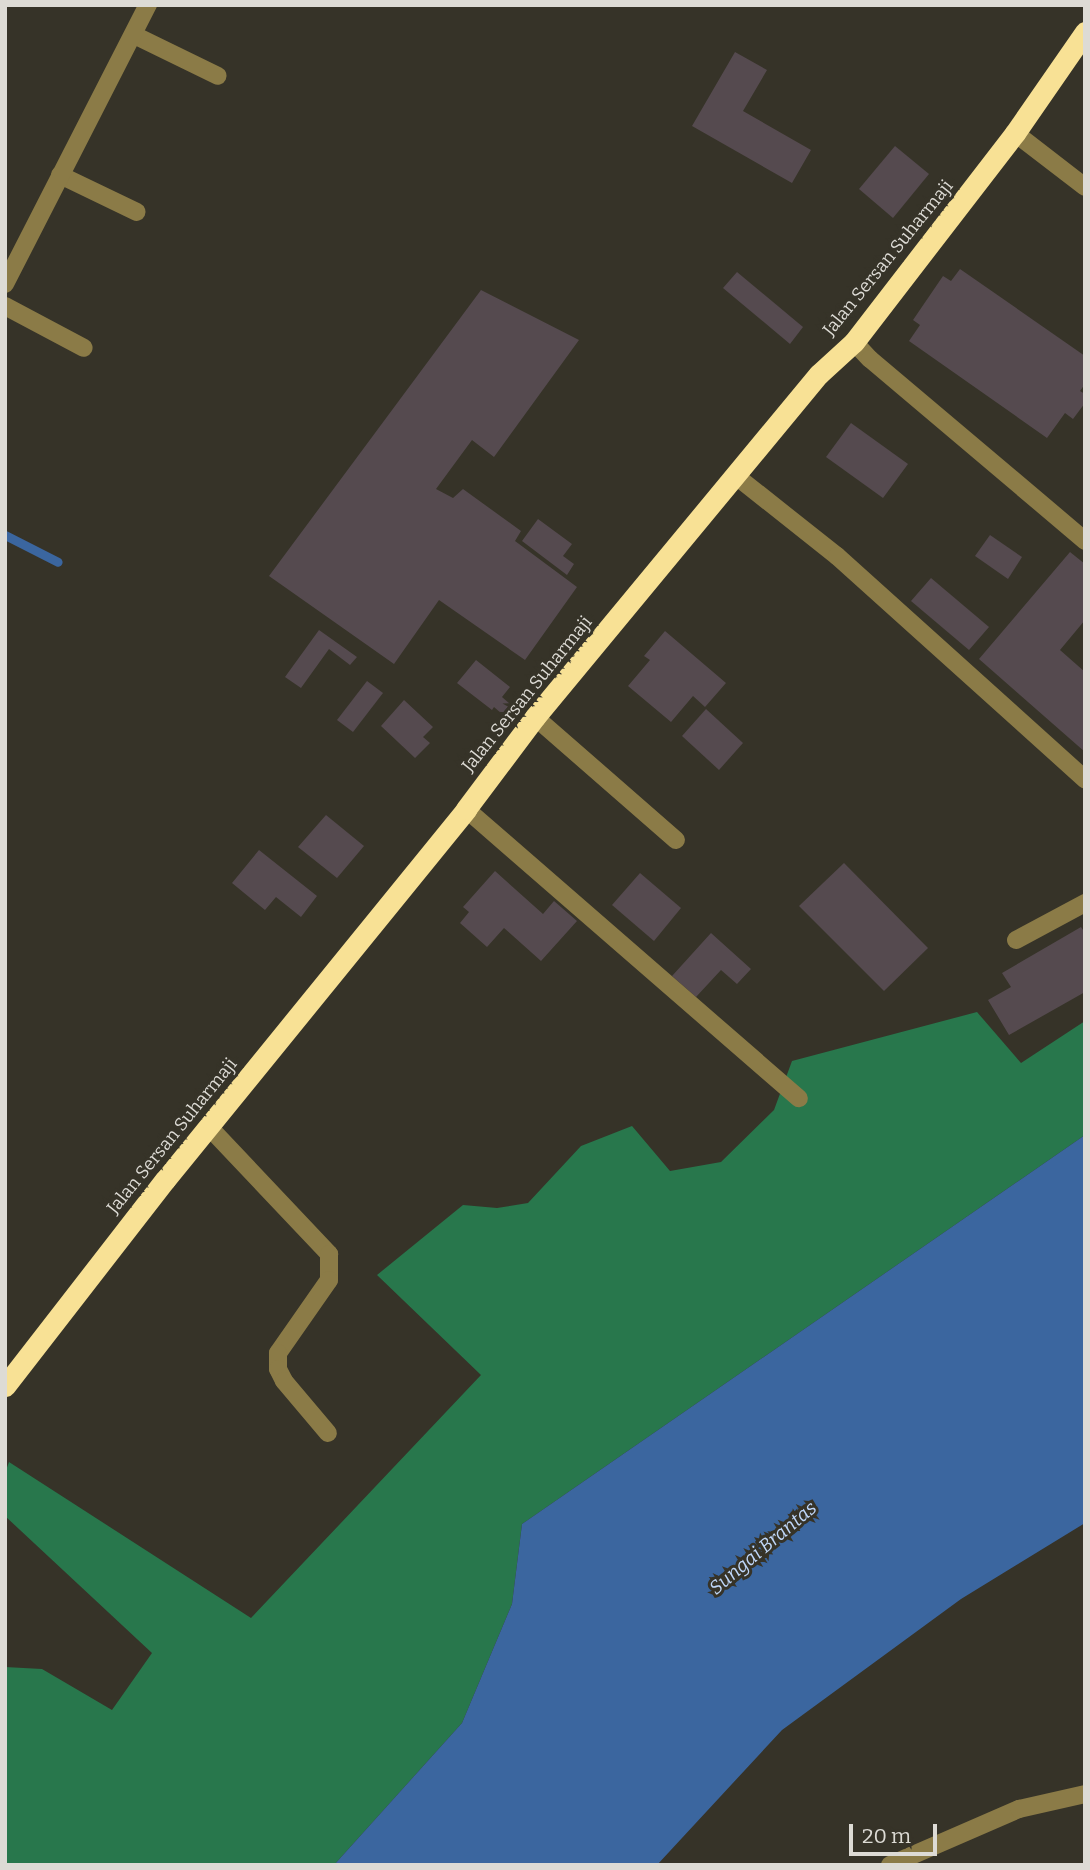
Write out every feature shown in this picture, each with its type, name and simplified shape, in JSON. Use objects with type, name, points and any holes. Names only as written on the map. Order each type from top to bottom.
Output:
[{"type":"highway","name":"Jalan Sersan Suharmaji","points":[[5,1386],[165,1180],[466,809],[535,717],[819,374],[854,342],[1015,134],[1085,32]]},
{"type":"street","points":[[5,284],[148,5]]},
{"type":"street","points":[[134,35],[218,76]]},
{"type":"street","points":[[1015,134],[1085,187]]},
{"type":"street","points":[[60,175],[137,212]]},
{"type":"street","points":[[5,306],[83,348]]},
{"type":"street","points":[[854,342],[870,359],[1085,541]]},
{"type":"street","points":[[736,476],[837,556],[1085,779]]},
{"type":"street","points":[[535,717],[676,840]]},
{"type":"street","points":[[466,809],[799,1098]]},
{"type":"street","points":[[1016,940],[1085,903]]},
{"type":"street","points":[[209,1127],[329,1254],[329,1280],[278,1353],[278,1369],[284,1381],[328,1433]]},
{"type":"street","points":[[890,1865],[1019,1809],[1085,1794]]},
{"type":"green space","points":[[977,1012],[1021,1063],[1085,1021],[1085,1135],[522,1524],[512,1604],[462,1723],[334,1865],[5,1865],[5,1667],[42,1669],[112,1710],[152,1653],[5,1516],[5,1473],[9,1462],[251,1618],[481,1375],[377,1275],[463,1205],[497,1208],[528,1203],[581,1146],[632,1126],[670,1171],[721,1162],[774,1110],[792,1061]]},
{"type":"water","name":"Sungai Brantas","points":[[1085,1135],[1085,1523],[961,1599],[782,1730],[657,1865],[334,1865],[462,1723],[512,1604],[522,1524]]},
{"type":"building","points":[[735,52],[767,70],[743,111],[811,150],[792,183],[692,126]]},
{"type":"building","points":[[895,146],[929,174],[893,218],[859,189]]},
{"type":"building","points":[[960,269],[1085,356],[1085,384],[1080,391],[1085,394],[1085,403],[1073,419],[1065,413],[1047,438],[909,341],[920,325],[913,320],[943,276],[951,281]]},
{"type":"building","points":[[737,272],[803,327],[790,344],[723,288]]},
{"type":"building","points":[[481,290],[579,340],[494,457],[472,440],[436,489],[453,498],[463,489],[521,531],[515,541],[577,587],[525,660],[439,600],[394,664],[269,576]]},
{"type":"building","points":[[851,423],[908,464],[883,498],[826,457]]},
{"type":"building","points":[[538,519],[572,544],[563,556],[574,564],[567,575],[522,541]]},
{"type":"building","points":[[990,535],[1022,557],[1008,579],[975,556]]},
{"type":"building","points":[[1070,552],[1085,564],[1085,620],[1060,650],[1085,672],[1085,752],[979,659]]},
{"type":"building","points":[[931,578],[989,627],[969,650],[911,601]]},
{"type":"building","points":[[319,630],[357,657],[350,665],[329,649],[301,688],[285,677]]},
{"type":"building","points":[[665,631],[726,683],[705,707],[693,696],[671,722],[628,686],[650,660],[644,656]]},
{"type":"building","points":[[476,660],[510,687],[502,697],[510,704],[502,714],[494,707],[492,710],[457,683]]},
{"type":"building","points":[[367,681],[383,693],[353,732],[337,720]]},
{"type":"building","points":[[404,700],[433,727],[423,737],[430,743],[415,758],[381,726]]},
{"type":"building","points":[[706,709],[743,743],[719,770],[682,736]]},
{"type":"building","points":[[326,815],[364,846],[337,878],[298,847]]},
{"type":"building","points":[[259,850],[317,896],[301,917],[276,897],[265,910],[232,883]]},
{"type":"building","points":[[844,863],[928,948],[884,991],[799,906]]},
{"type":"building","points":[[495,871],[543,914],[554,901],[577,921],[541,961],[504,928],[487,947],[460,923],[469,912],[463,907]]},
{"type":"building","points":[[640,873],[681,908],[654,941],[612,905]]},
{"type":"building","points":[[1081,927],[1085,933],[1085,992],[1009,1035],[988,1000],[1011,987],[1002,973]]},
{"type":"building","points":[[711,933],[751,969],[737,984],[721,970],[696,997],[672,976]]},
{"type":"waterway","points":[[5,535],[58,562]]}]
